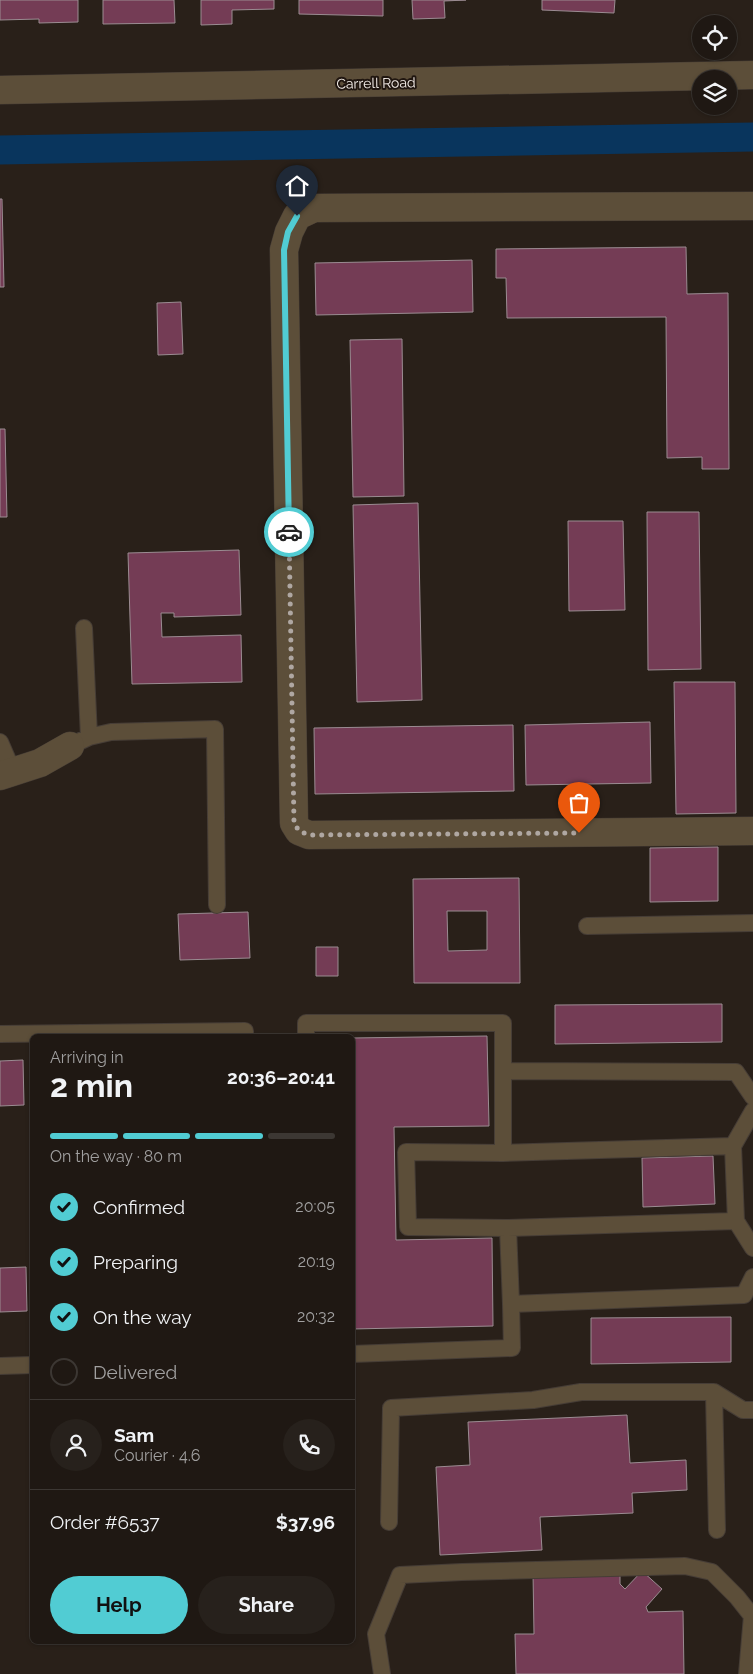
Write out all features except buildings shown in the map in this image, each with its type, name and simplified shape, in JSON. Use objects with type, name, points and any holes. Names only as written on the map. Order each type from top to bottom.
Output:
[{"type":"street","name":"Carrell Road","points":[[0,90],[753,76]]},
{"type":"street","points":[[753,206],[314,208],[297,216],[288,232],[284,250],[294,823],[299,831],[309,835],[753,831]]},
{"type":"street","points":[[7,774],[40,763],[79,742]]},
{"type":"lane","points":[[84,628],[79,742],[111,732],[215,729],[217,905]]},
{"type":"lane","points":[[0,742],[7,774]]},
{"type":"lane","points":[[587,926],[753,923]]},
{"type":"lane","points":[[306,1034],[306,1023],[503,1023],[503,1153]]},
{"type":"lane","points":[[0,1034],[245,1031],[245,1034]]},
{"type":"lane","points":[[503,1071],[736,1072],[753,1097]]},
{"type":"lane","points":[[753,1111],[733,1146],[736,1221],[753,1248]]},
{"type":"lane","points":[[733,1146],[503,1153],[406,1152],[408,1227],[508,1228],[736,1221]]},
{"type":"lane","points":[[355,1354],[512,1348],[508,1228]]},
{"type":"lane","points":[[510,1304],[744,1295],[753,1277]]},
{"type":"lane","points":[[0,1366],[30,1365]]},
{"type":"lane","points":[[389,1522],[391,1408],[533,1400],[580,1392],[714,1392],[744,1410],[753,1410]]},
{"type":"lane","points":[[714,1392],[717,1530]]},
{"type":"lane","points":[[382,1674],[376,1634],[400,1575],[685,1566],[712,1572],[737,1597],[752,1616],[747,1674]]},
{"type":"waterway","points":[[0,150],[753,137]]},
{"type":"way so far","points":[[289,532],[294,823],[299,831],[309,835],[579,833]]},
{"type":"route","points":[[289,532],[284,250],[288,232],[297,216]]}]
